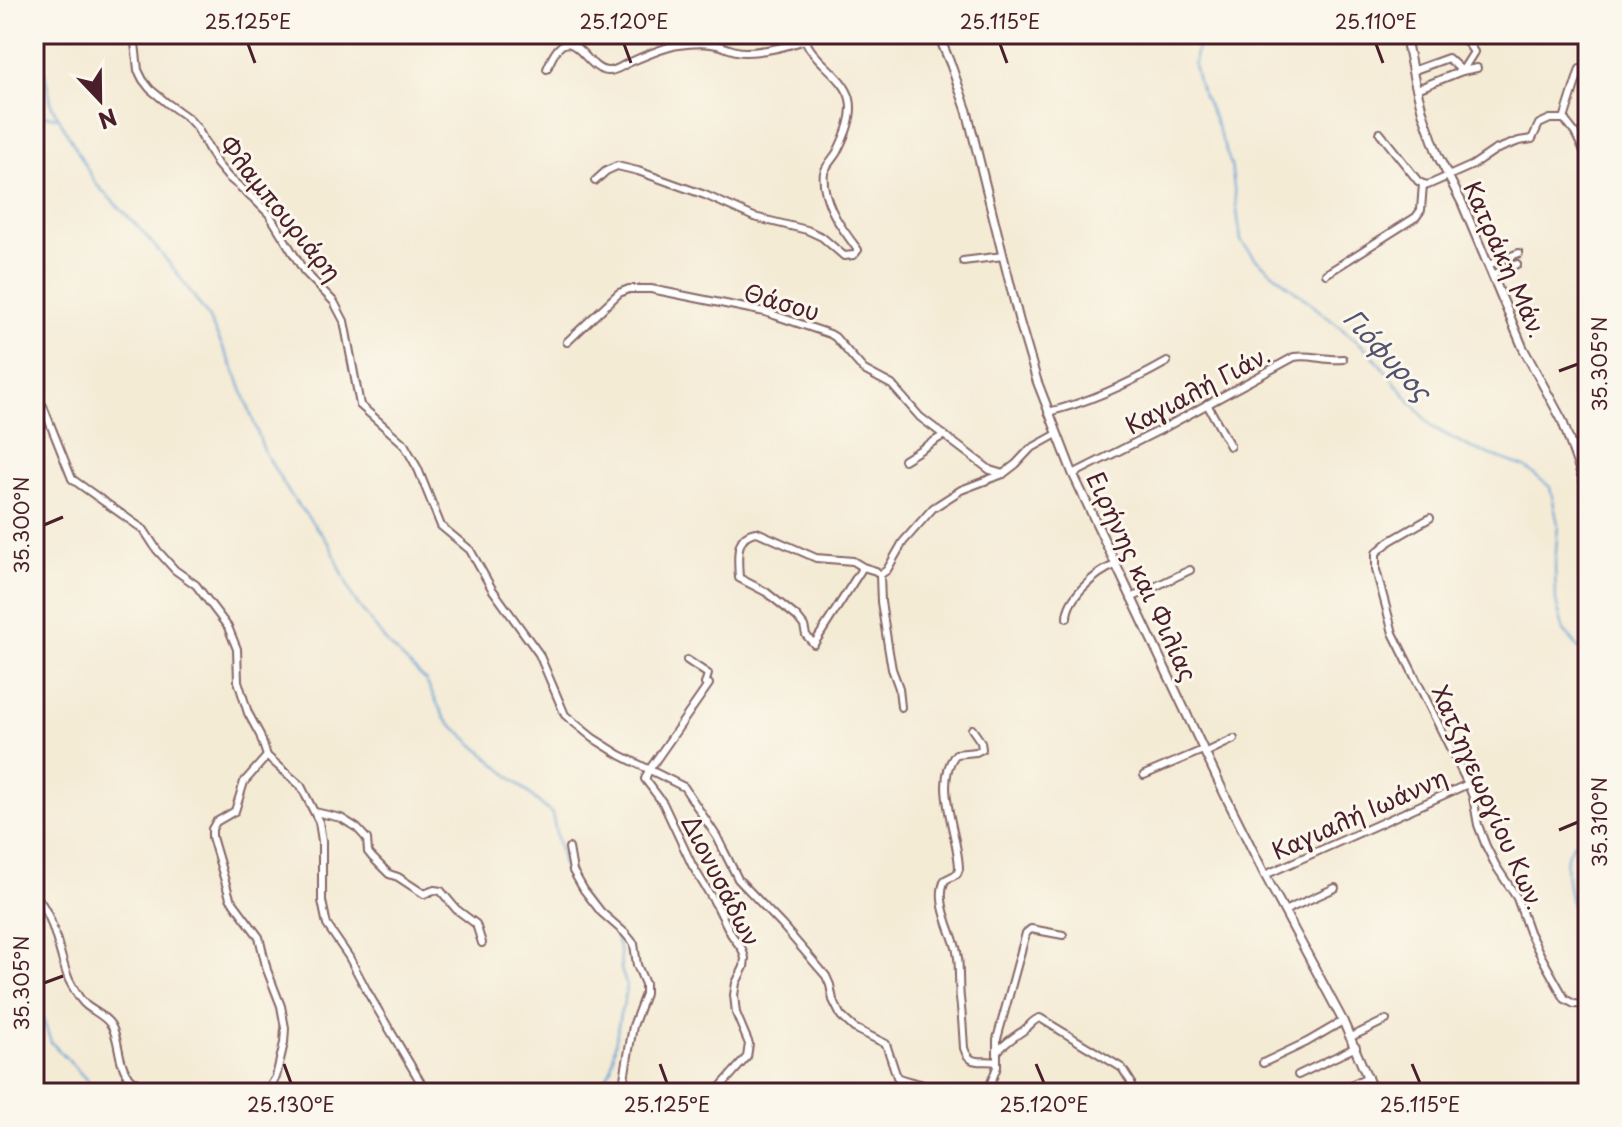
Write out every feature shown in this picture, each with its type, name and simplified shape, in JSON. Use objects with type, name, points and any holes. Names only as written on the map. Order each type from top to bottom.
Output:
[{"type":"street","name":"Φλαμπουριάρη","points":[[134,34],[138,70],[143,80],[197,128],[217,164],[269,214],[304,271],[334,302],[344,321],[360,405],[404,444],[418,469],[441,526],[470,550],[492,589],[539,654],[565,715],[593,738],[684,787],[717,837],[736,876],[820,967],[830,985],[836,1008],[847,1023],[886,1044],[897,1077],[901,1079]]},
{"type":"street","name":"Ειρήνης και Φιλίας","points":[[938,34],[967,111],[1027,348],[1073,474],[1204,752],[1356,1047],[1374,1093]]},
{"type":"street","name":"Κατράκη Μάν.","points":[[1405,34],[1431,137],[1528,359],[1562,420],[1588,493]]},
{"type":"street","points":[[547,69],[557,49],[565,45],[578,47],[599,69],[611,71],[678,45],[719,45],[731,51],[745,52],[782,48],[804,37],[819,59],[844,84],[851,100],[850,123],[823,174],[826,197],[834,216],[858,250],[854,255],[844,256],[822,237],[807,230],[754,217],[638,171],[617,166],[595,181]]},
{"type":"street","points":[[1462,71],[1474,52],[1464,38]]},
{"type":"street","points":[[1412,71],[1448,58],[1462,71]]},
{"type":"street","points":[[1417,89],[1477,68]]},
{"type":"street","points":[[1564,119],[1580,69]]},
{"type":"street","points":[[1380,133],[1406,168],[1428,185],[1473,165],[1495,150],[1532,139],[1539,124],[1550,119],[1564,119]]},
{"type":"street","points":[[1564,119],[1588,159]]},
{"type":"street","points":[[1326,274],[1416,217],[1421,210],[1423,184]]},
{"type":"street","points":[[1488,265],[1519,253]]},
{"type":"street","points":[[963,261],[1003,256]]},
{"type":"street","points":[[1492,275],[1517,264]]},
{"type":"street","name":"Θάσου","points":[[567,342],[619,293],[629,289],[651,289],[765,312],[835,337],[864,370],[892,385],[920,417],[990,470],[1003,474]]},
{"type":"street","name":"Καγιαλή Γιάν.","points":[[1073,474],[1294,357],[1343,359]]},
{"type":"street","points":[[1048,412],[1071,407],[1167,362]]},
{"type":"street","points":[[34,397],[43,406],[72,479],[144,530],[175,570],[196,585],[228,627],[237,649],[238,681],[267,756],[296,780],[315,812],[321,831],[322,901],[327,925],[349,957],[427,1093]]},
{"type":"street","points":[[1207,404],[1230,446]]},
{"type":"street","points":[[880,575],[887,570],[903,542],[933,508],[961,490],[1003,474],[1030,449],[1057,434]]},
{"type":"street","points":[[904,460],[944,435]]},
{"type":"street","name":"Χατζηγεωργίου Κων.","points":[[1430,518],[1379,549],[1375,558],[1393,633],[1468,784],[1486,846],[1519,902],[1541,956],[1565,999],[1574,1004],[1588,1005]]},
{"type":"street","points":[[863,567],[814,644],[797,617],[766,592],[739,578],[739,544],[743,537],[757,532],[816,558],[853,561],[880,575],[881,602],[901,707]]},
{"type":"street","points":[[1067,618],[1067,611],[1086,585],[1115,565]]},
{"type":"street","points":[[1131,598],[1190,570]]},
{"type":"street","points":[[649,770],[709,684],[705,684],[708,674],[687,660]]},
{"type":"street","points":[[972,729],[982,749],[956,754],[951,759],[947,774],[945,788],[959,869],[957,874],[945,880],[941,892],[956,948],[966,1055],[974,1061],[997,1062]]},
{"type":"street","points":[[1144,775],[1234,739]]},
{"type":"street","points":[[264,1093],[276,1077],[285,1039],[284,1021],[259,937],[228,894],[211,833],[216,822],[235,811],[244,782],[267,756]]},
{"type":"street","name":"Διονυσάδων","points":[[649,770],[645,779],[663,803],[692,865],[745,958],[734,995],[736,1013],[748,1040],[749,1053],[715,1093]]},
{"type":"street","name":"Καγιαλή Ιωάννη","points":[[1265,875],[1468,784]]},
{"type":"street","points":[[315,812],[341,818],[357,828],[367,839],[368,852],[389,874],[424,894],[441,891],[456,909],[476,924],[482,943]]},
{"type":"street","points":[[569,848],[573,871],[584,890],[601,912],[634,944],[637,965],[645,984],[619,1093]]},
{"type":"street","points":[[1284,911],[1335,888]]},
{"type":"street","points":[[34,894],[48,915],[75,992],[109,1022],[125,1072],[150,1093]]},
{"type":"street","points":[[987,1093],[997,1062],[997,1039],[1028,930],[1063,935]]},
{"type":"street","points":[[998,1051],[1033,1020],[1040,1018],[1122,1068],[1131,1082],[1125,1093]]},
{"type":"street","points":[[1351,1037],[1386,1020]]},
{"type":"street","points":[[1263,1063],[1343,1021]]},
{"type":"street","points":[[1298,1075],[1356,1047]]},
{"type":"street","points":[[1333,1093],[1368,1077]]},
{"type":"street","points":[[892,1093],[901,1079],[944,1092]]},
{"type":"waterway","points":[[40,34],[41,56],[52,106],[96,184],[142,231],[207,315],[238,378],[264,451],[289,493],[330,545],[353,598],[387,643],[426,681],[445,719],[552,814],[564,869],[595,915],[614,931],[626,984],[625,1000],[611,1069],[599,1093]]},
{"type":"waterway","name":"Γιόφυρος","points":[[1199,34],[1194,65],[1231,165],[1241,241],[1256,259],[1369,351],[1432,427],[1469,447],[1525,467],[1550,487],[1558,524],[1556,602],[1564,631],[1588,658]]},
{"type":"waterway","points":[[34,115],[57,117]]},
{"type":"waterway","name":"Γιόφυρος","points":[[1588,828],[1570,849],[1566,866],[1572,904],[1588,923]]},
{"type":"waterway","points":[[34,979],[51,1042],[99,1093]]}]
